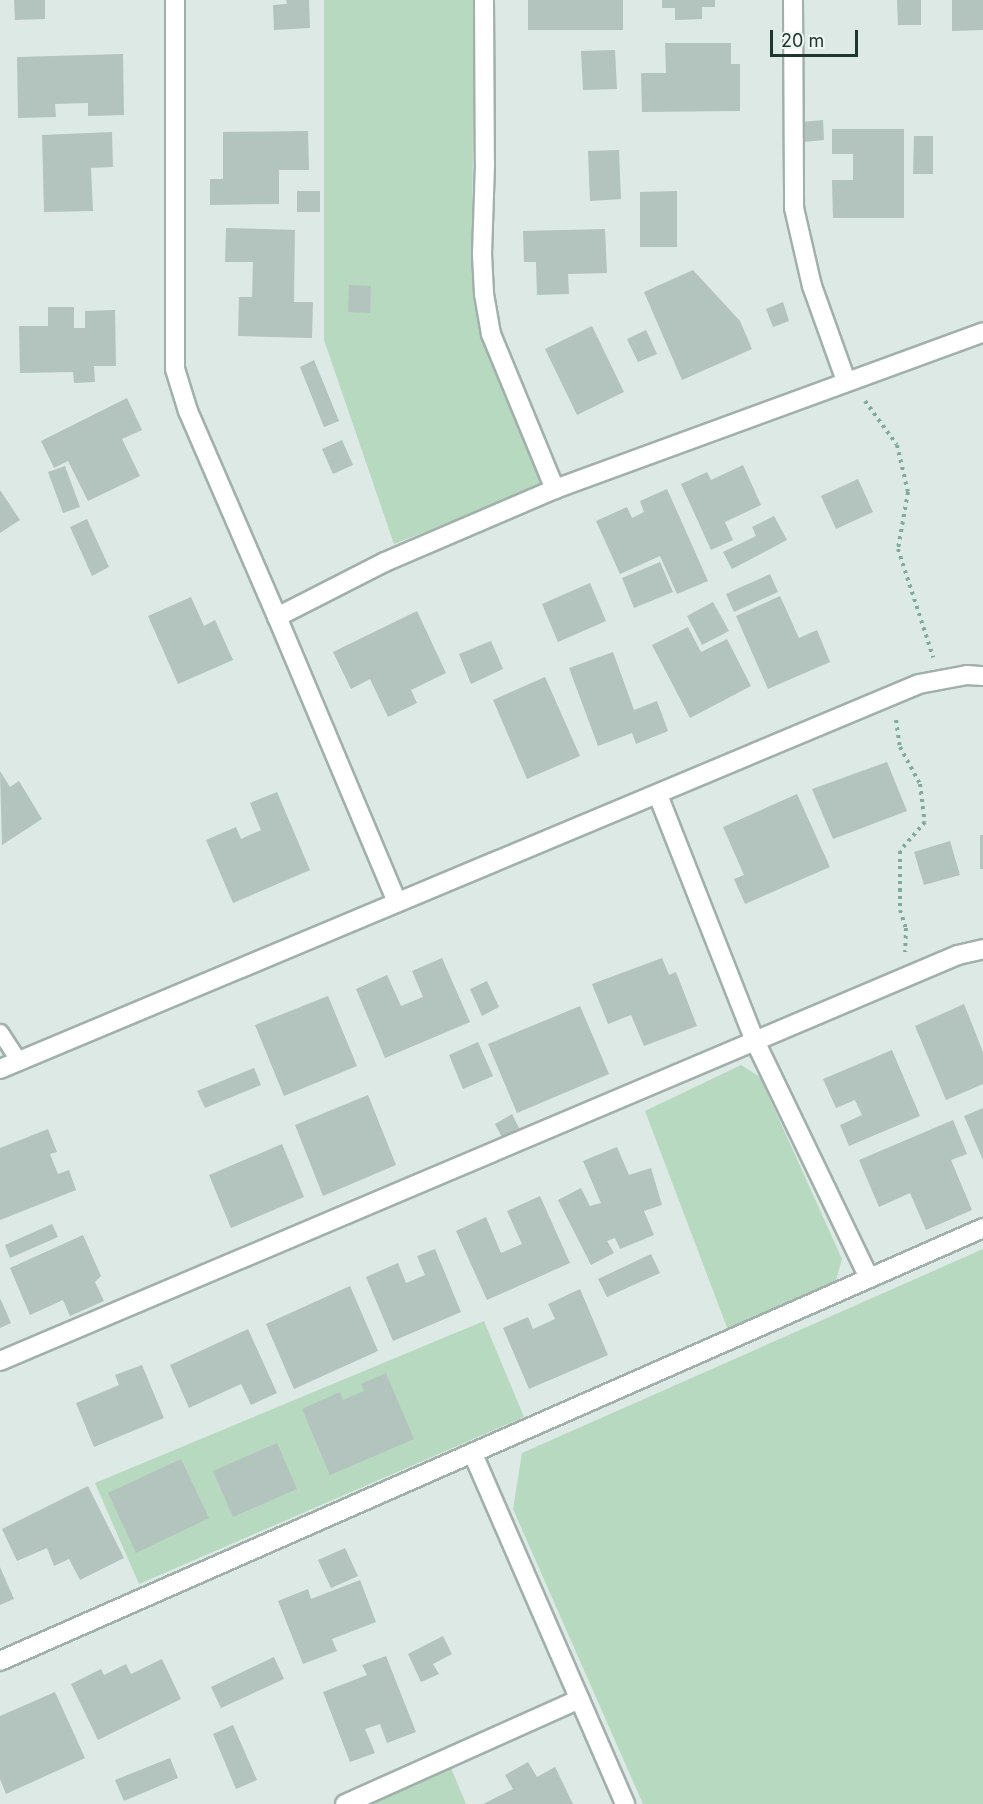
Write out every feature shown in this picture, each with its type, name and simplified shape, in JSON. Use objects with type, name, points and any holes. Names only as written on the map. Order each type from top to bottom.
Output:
[{"type":"street","points":[[175,0],[176,369],[188,411],[397,902]]},
{"type":"street","points":[[484,0],[485,164],[482,254],[484,294],[491,334],[555,489]]},
{"type":"street","points":[[792,0],[794,208],[812,286],[852,379]]},
{"type":"street","points":[[277,616],[385,562],[555,489],[983,332]]},
{"type":"street","points":[[0,1069],[919,684],[983,676]]},
{"type":"street","points":[[658,795],[755,1041],[869,1278]]},
{"type":"street","points":[[0,1361],[958,955],[983,949]]},
{"type":"street","points":[[0,1661],[983,1228]]},
{"type":"street","points":[[473,1454],[625,1804]]},
{"type":"street","points":[[345,1804],[580,1699]]},
{"type":"lane","points":[[0,1032],[19,1061]]},
{"type":"path","points":[[852,379],[865,402],[897,445],[908,492],[898,549],[941,680]]},
{"type":"path","points":[[893,695],[900,747],[920,784],[924,822],[900,851],[900,910],[906,928],[904,978]]},
{"type":"green space","points":[[324,0],[474,0],[472,252],[475,296],[546,485],[394,544],[324,340]]},
{"type":"green space","points":[[741,1065],[760,1077],[842,1259],[835,1284],[728,1330],[645,1111]]},
{"type":"green space","points":[[983,1249],[983,1804],[643,1804],[513,1509],[522,1453]]},
{"type":"green space","points":[[484,1321],[524,1417],[139,1584],[95,1483]]},
{"type":"green space","points":[[451,1768],[466,1804],[369,1804]]},
{"type":"building","points":[[14,0],[45,0],[45,19],[15,20]]},
{"type":"building","points":[[286,0],[309,0],[310,28],[274,30],[273,5],[287,4]]},
{"type":"building","points":[[528,0],[623,0],[623,30],[528,30]]},
{"type":"building","points":[[662,0],[715,0],[715,7],[702,7],[702,19],[675,20],[675,8],[662,8]]},
{"type":"building","points":[[897,0],[921,0],[921,25],[898,25]]},
{"type":"building","points":[[952,0],[983,0],[983,30],[952,31]]},
{"type":"building","points":[[665,43],[731,43],[731,64],[740,64],[740,111],[642,112],[641,73],[666,73]]},
{"type":"building","points":[[615,50],[617,89],[583,90],[581,51]]},
{"type":"building","points":[[123,54],[124,115],[88,116],[88,103],[55,104],[56,117],[18,118],[17,57]]},
{"type":"building","points":[[823,120],[824,140],[804,142],[802,122]]},
{"type":"building","points":[[832,129],[904,129],[904,218],[833,218],[832,180],[853,180],[853,154],[832,154]]},
{"type":"building","points":[[308,131],[309,170],[279,170],[279,204],[210,205],[210,179],[223,179],[223,132]]},
{"type":"building","points":[[112,132],[113,167],[91,168],[93,211],[44,212],[42,135]]},
{"type":"building","points":[[914,136],[933,136],[933,174],[913,174]]},
{"type":"building","points":[[619,150],[621,199],[590,201],[588,151]]},
{"type":"building","points":[[297,191],[320,191],[320,212],[297,212]]},
{"type":"building","points":[[677,191],[677,247],[640,247],[640,192]]},
{"type":"building","points":[[226,228],[295,230],[294,302],[313,302],[312,338],[238,336],[239,297],[252,297],[253,262],[225,262]]},
{"type":"building","points":[[605,229],[607,273],[568,274],[569,294],[537,295],[536,262],[524,262],[523,231]]},
{"type":"building","points":[[693,270],[740,321],[752,349],[682,380],[644,292]]},
{"type":"building","points":[[349,285],[371,286],[370,313],[348,312]]},
{"type":"building","points":[[783,302],[789,321],[773,327],[766,309]]},
{"type":"building","points":[[48,307],[74,307],[74,328],[85,328],[85,311],[115,310],[116,366],[94,366],[95,382],[74,383],[73,372],[20,373],[19,326],[48,326]]},
{"type":"building","points":[[592,326],[624,392],[577,415],[545,349]]},
{"type":"building","points":[[646,330],[657,354],[638,362],[627,339]]},
{"type":"building","points":[[314,360],[339,421],[324,427],[300,367]]},
{"type":"building","points":[[127,398],[142,430],[122,439],[140,476],[88,501],[68,461],[54,468],[41,441]]},
{"type":"building","points":[[342,440],[353,465],[333,474],[322,449]]},
{"type":"building","points":[[743,465],[761,505],[725,522],[733,540],[711,550],[681,484],[707,472],[711,480]]},
{"type":"building","points":[[65,466],[80,507],[63,513],[48,472]]},
{"type":"building","points":[[858,479],[873,512],[836,529],[821,496]]},
{"type":"building","points":[[667,489],[708,581],[677,594],[660,556],[620,574],[596,521],[627,507],[632,518],[644,512],[640,501]]},
{"type":"building","points":[[0,490],[20,520],[0,533]]},
{"type":"building","points":[[774,516],[787,540],[732,569],[723,552],[756,536],[752,527]]},
{"type":"building","points":[[87,519],[109,567],[92,576],[70,527]]},
{"type":"building","points":[[660,562],[673,592],[634,608],[622,578]]},
{"type":"building","points":[[770,574],[778,592],[734,612],[726,594]]},
{"type":"building","points":[[590,583],[606,621],[558,642],[542,604]]},
{"type":"building","points":[[780,596],[799,638],[817,630],[830,662],[768,689],[736,616]]},
{"type":"building","points":[[191,597],[204,626],[215,620],[233,660],[178,684],[148,616]]},
{"type":"building","points":[[713,602],[729,631],[702,645],[687,616]]},
{"type":"building","points":[[417,611],[446,673],[411,690],[417,703],[388,717],[370,679],[351,689],[333,652]]},
{"type":"building","points":[[688,627],[701,652],[727,639],[751,686],[690,718],[652,645]]},
{"type":"building","points":[[491,641],[503,669],[471,684],[459,654]]},
{"type":"building","points":[[613,652],[634,710],[657,701],[668,731],[636,744],[632,733],[598,746],[569,668]]},
{"type":"building","points":[[545,677],[580,756],[527,779],[493,700]]},
{"type":"building","points":[[887,762],[907,811],[833,839],[812,789]]},
{"type":"building","points":[[0,771],[10,787],[19,781],[42,819],[2,845]]},
{"type":"building","points":[[277,792],[310,870],[233,903],[206,840],[236,827],[241,839],[261,830],[250,803]]},
{"type":"building","points":[[797,794],[830,867],[745,904],[734,879],[744,875],[723,827]]},
{"type":"building","points":[[980,835],[983,835],[983,869],[980,869]]},
{"type":"building","points":[[950,841],[960,875],[924,885],[914,852]]},
{"type":"building","points":[[442,958],[470,1022],[385,1058],[356,989],[387,975],[401,1006],[423,997],[412,971]]},
{"type":"building","points":[[662,958],[669,975],[676,972],[697,1026],[644,1046],[631,1015],[608,1024],[592,984]]},
{"type":"building","points":[[487,981],[499,1007],[482,1016],[470,989]]},
{"type":"building","points":[[328,996],[357,1066],[284,1096],[255,1025]]},
{"type":"building","points":[[964,1004],[983,1052],[983,1084],[946,1100],[915,1026]]},
{"type":"building","points":[[580,1006],[609,1074],[517,1113],[488,1044]]},
{"type":"building","points":[[478,1042],[493,1076],[463,1089],[449,1055]]},
{"type":"building","points":[[892,1050],[920,1116],[849,1146],[840,1125],[862,1115],[855,1100],[836,1108],[823,1079]]},
{"type":"building","points":[[254,1068],[261,1085],[205,1108],[197,1091]]},
{"type":"building","points":[[368,1095],[396,1165],[323,1196],[295,1125]]},
{"type":"building","points":[[983,1108],[983,1160],[964,1116]]},
{"type":"building","points":[[512,1114],[520,1130],[503,1139],[495,1124]]},
{"type":"building","points":[[953,1120],[967,1154],[951,1160],[972,1210],[926,1230],[910,1193],[879,1207],[859,1160]]},
{"type":"building","points":[[48,1129],[57,1152],[50,1154],[58,1174],[69,1170],[76,1190],[0,1220],[0,1148]]},
{"type":"building","points":[[282,1144],[304,1197],[231,1228],[209,1175]]},
{"type":"building","points":[[617,1147],[629,1175],[651,1168],[662,1205],[644,1211],[654,1235],[620,1249],[615,1238],[607,1241],[614,1253],[591,1265],[558,1200],[581,1188],[590,1206],[601,1203],[583,1161]]},
{"type":"building","points":[[540,1196],[570,1263],[487,1300],[456,1231],[486,1217],[501,1253],[522,1244],[507,1211]]},
{"type":"building","points":[[52,1224],[58,1237],[10,1258],[5,1245]]},
{"type":"building","points":[[83,1235],[101,1276],[95,1282],[104,1301],[70,1316],[63,1300],[30,1315],[10,1268]]},
{"type":"building","points":[[435,1249],[461,1312],[393,1341],[366,1277],[398,1263],[406,1283],[425,1275],[417,1256]]},
{"type":"building","points":[[651,1254],[660,1273],[607,1297],[598,1279]]},
{"type":"building","points":[[350,1286],[378,1351],[294,1389],[266,1324]]},
{"type":"building","points":[[580,1289],[608,1355],[529,1389],[503,1328],[528,1317],[533,1329],[555,1319],[548,1304]]},
{"type":"building","points":[[0,1298],[11,1323],[0,1328]]},
{"type":"building","points":[[248,1329],[277,1393],[251,1405],[241,1384],[189,1408],[170,1365]]},
{"type":"building","points":[[142,1365],[164,1418],[94,1447],[76,1403],[119,1385],[115,1375]]},
{"type":"building","points":[[386,1373],[414,1439],[330,1475],[302,1409],[340,1392],[343,1400],[364,1391],[361,1384]]},
{"type":"building","points":[[277,1443],[297,1489],[233,1517],[213,1471]]},
{"type":"building","points":[[181,1459],[209,1518],[136,1553],[108,1493]]},
{"type":"building","points":[[88,1486],[124,1558],[80,1580],[69,1559],[54,1566],[47,1548],[17,1561],[2,1529]]},
{"type":"building","points":[[345,1548],[358,1576],[331,1588],[318,1560]]},
{"type":"building","points":[[0,1567],[14,1599],[0,1605]]},
{"type":"building","points":[[360,1580],[376,1622],[332,1639],[337,1651],[303,1664],[278,1601],[308,1589],[311,1599]]},
{"type":"building","points":[[443,1636],[452,1654],[433,1664],[439,1674],[421,1682],[408,1654]]},
{"type":"building","points":[[386,1656],[416,1732],[387,1743],[380,1724],[365,1729],[375,1753],[350,1762],[323,1692],[367,1675],[362,1665]]},
{"type":"building","points":[[274,1657],[284,1679],[221,1708],[211,1687]]},
{"type":"building","points":[[162,1659],[181,1699],[98,1740],[71,1684],[101,1669],[104,1675],[126,1664],[131,1674]]},
{"type":"building","points":[[55,1692],[85,1758],[6,1794],[0,1779],[0,1716]]},
{"type":"building","points":[[233,1725],[257,1780],[236,1789],[213,1734]]},
{"type":"building","points":[[170,1758],[178,1778],[124,1801],[115,1780]]},
{"type":"building","points":[[528,1762],[537,1777],[555,1767],[573,1804],[483,1804],[513,1789],[505,1775]]}]
